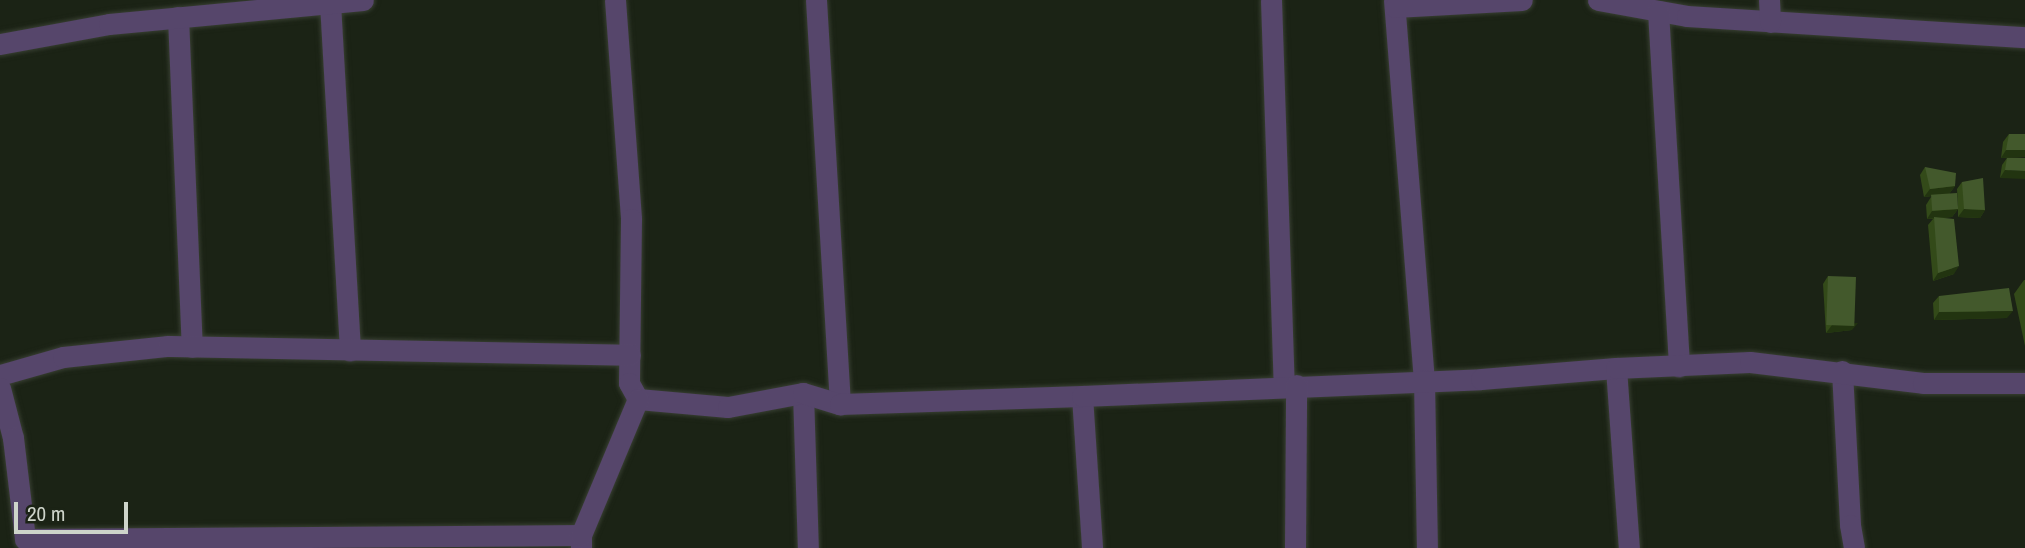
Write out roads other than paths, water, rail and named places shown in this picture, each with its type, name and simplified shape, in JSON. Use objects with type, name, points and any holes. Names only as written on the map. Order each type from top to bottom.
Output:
[{"type":"street","points":[[0,44],[109,24],[363,0]]},
{"type":"street","points":[[615,0],[631,219],[629,383],[638,399]]},
{"type":"street","points":[[816,0],[840,404]]},
{"type":"street","points":[[1271,0],[1290,385],[1295,548]]},
{"type":"street","points":[[1427,548],[1424,380],[1395,3],[1522,0]]},
{"type":"street","points":[[1598,0],[1658,11],[1770,22],[2025,37]]},
{"type":"street","points":[[1769,0],[1770,22]]},
{"type":"street","points":[[330,3],[350,350]]},
{"type":"street","points":[[1658,11],[1679,366]]},
{"type":"street","points":[[178,17],[192,348]]},
{"type":"street","points":[[0,374],[63,357],[168,346],[630,355]]},
{"type":"street","points":[[638,399],[728,407],[803,393],[840,404],[1082,396],[1750,362],[1842,371],[1923,383],[2025,383]]},
{"type":"street","points":[[1616,368],[1629,548]]},
{"type":"street","points":[[1842,371],[1850,525],[1854,548]]},
{"type":"street","points":[[0,388],[13,438],[25,543],[581,542],[638,399]]},
{"type":"street","points":[[803,393],[808,548]]},
{"type":"street","points":[[1082,396],[1092,548]]}]
